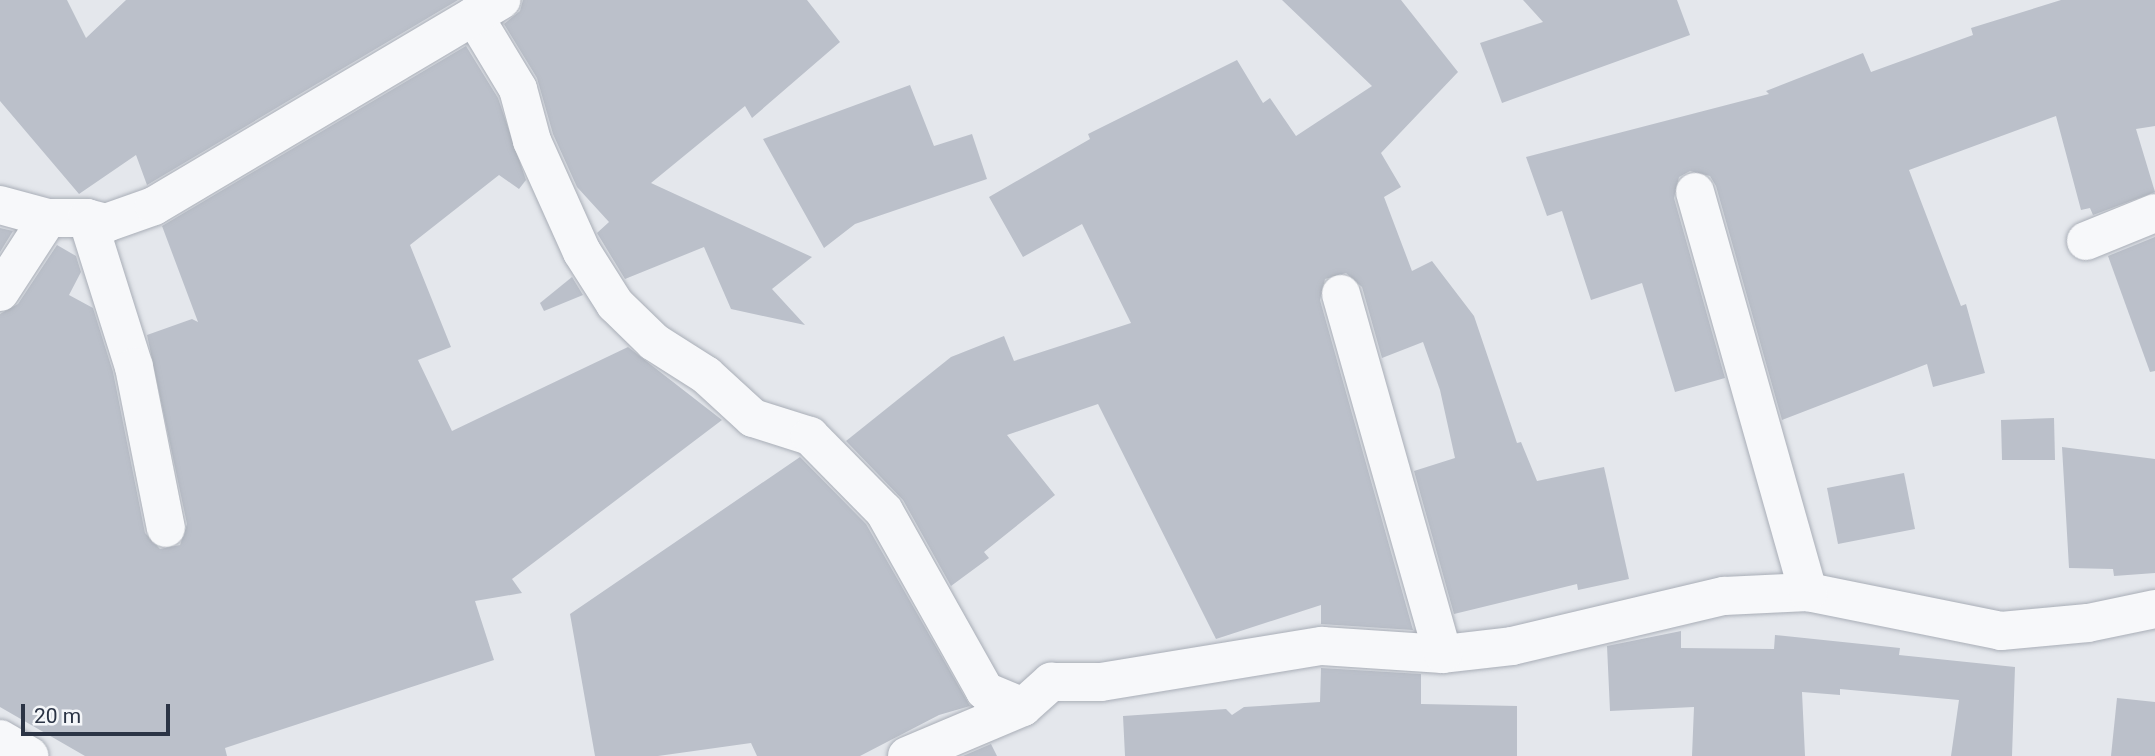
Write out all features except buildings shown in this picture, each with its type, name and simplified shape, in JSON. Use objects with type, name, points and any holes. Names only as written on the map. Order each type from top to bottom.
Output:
[{"type":"street","points":[[0,205],[48,218],[87,219],[106,223],[154,206],[487,8],[518,89],[532,141],[577,240],[615,304],[654,342],[706,375],[753,418],[810,436],[884,511],[985,691],[1023,707]]},
{"type":"street","points":[[1695,192],[1808,592]]},
{"type":"street","points":[[2086,241],[2155,213]]},
{"type":"street","points":[[0,292],[48,218]]},
{"type":"street","points":[[87,219],[134,367],[166,528]]},
{"type":"street","points":[[1340,294],[1443,654]]},
{"type":"street","points":[[908,756],[1023,707],[1051,682],[1101,682],[1322,646],[1443,654],[1512,646],[1724,596],[1808,592],[2001,631],[2088,623],[2155,609]]},
{"type":"street","points":[[0,739],[29,756]]}]
